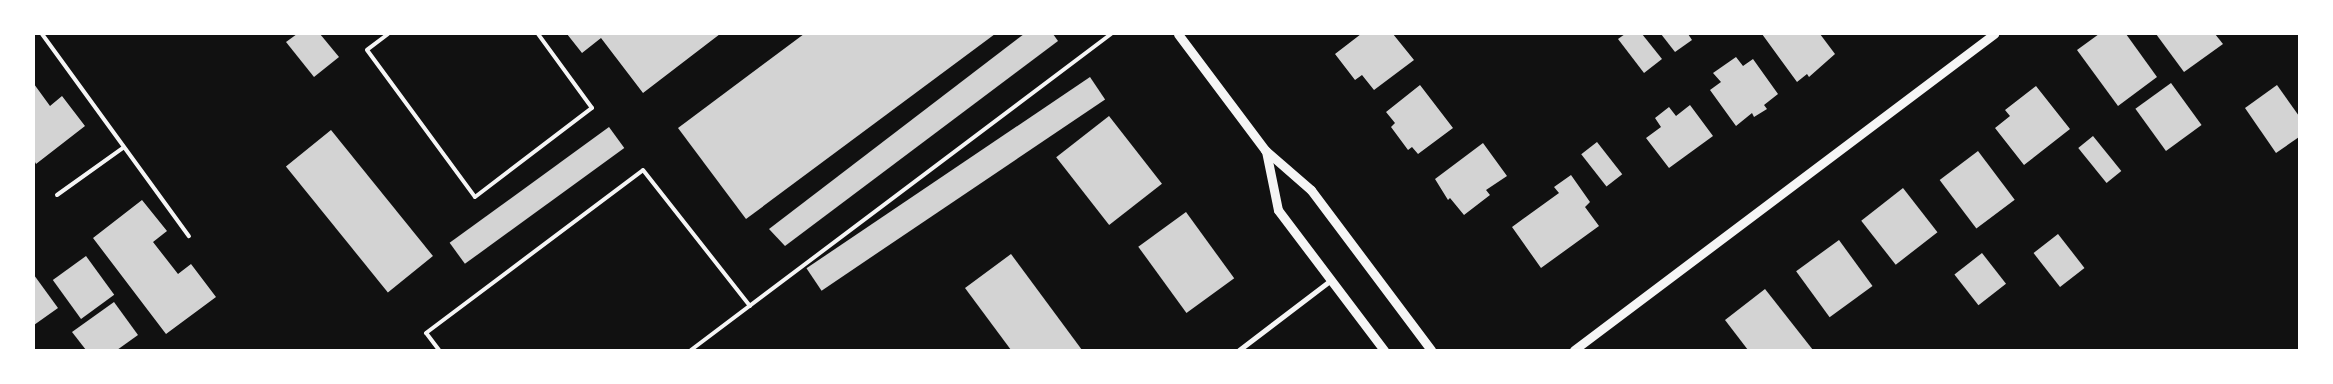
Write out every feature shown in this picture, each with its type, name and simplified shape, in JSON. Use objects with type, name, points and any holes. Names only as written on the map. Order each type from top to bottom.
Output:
[{"type":"street","points":[[1178,34],[1266,150],[1310,190],[1430,350]]},
{"type":"street","points":[[1574,350],[1994,34]]},
{"type":"street","points":[[1266,150],[1278,210],[1384,350]]},
{"type":"street","points":[[1238,350],[1331,280]]},
{"type":"lane","points":[[42,34],[189,236]]},
{"type":"lane","points":[[388,34],[367,50],[475,197],[592,108],[538,34]]},
{"type":"lane","points":[[691,350],[1111,34]]},
{"type":"lane","points":[[57,195],[124,147]]},
{"type":"lane","points":[[438,350],[426,333],[643,170],[750,306]]},
{"type":"building","points":[[297,34],[320,34],[339,57],[314,77],[286,42]]},
{"type":"building","points":[[567,34],[720,34],[643,93],[601,38],[582,53]]},
{"type":"building","points":[[804,34],[995,34],[746,219],[678,128]]},
{"type":"building","points":[[1024,34],[1053,34],[1058,41],[785,246],[769,229]]},
{"type":"building","points":[[1361,34],[1393,34],[1414,60],[1374,90],[1362,75],[1355,80],[1335,54]]},
{"type":"building","points":[[1625,34],[1642,34],[1662,59],[1644,73],[1618,39]]},
{"type":"building","points":[[1661,34],[1688,34],[1692,40],[1675,52]]},
{"type":"building","points":[[1762,34],[1820,34],[1835,54],[1809,77],[1807,74],[1797,82]]},
{"type":"building","points":[[2099,34],[2126,34],[2157,77],[2118,106],[2077,50]]},
{"type":"building","points":[[2156,34],[2215,34],[2223,44],[2184,72]]},
{"type":"building","points":[[1736,57],[1743,66],[1753,59],[1778,94],[1764,105],[1767,109],[1754,117],[1752,113],[1736,126],[1710,90],[1721,82],[1713,73]]},
{"type":"building","points":[[1090,77],[1105,99],[822,291],[806,268]]},
{"type":"building","points":[[2171,83],[2202,125],[2166,151],[2135,109]]},
{"type":"building","points":[[34,84],[50,106],[62,96],[85,126],[36,164],[34,160]]},
{"type":"building","points":[[1420,85],[1453,128],[1418,154],[1412,147],[1408,150],[1391,127],[1395,123],[1386,112]]},
{"type":"building","points":[[2277,85],[2299,116],[2299,137],[2276,153],[2245,108]]},
{"type":"building","points":[[2036,86],[2070,129],[2024,165],[1995,128],[2010,116],[2005,110]]},
{"type":"building","points":[[1690,105],[1713,136],[1669,168],[1646,138],[1661,127],[1655,118],[1669,107],[1676,116]]},
{"type":"building","points":[[1109,116],[1162,184],[1109,225],[1056,157]]},
{"type":"building","points":[[609,127],[624,148],[465,264],[450,243]]},
{"type":"building","points":[[331,130],[433,256],[388,292],[286,167]]},
{"type":"building","points":[[2093,136],[2121,171],[2107,183],[2078,148]]},
{"type":"building","points":[[1597,142],[1622,174],[1606,187],[1581,154]]},
{"type":"building","points":[[1483,143],[1507,176],[1486,190],[1490,195],[1464,215],[1450,198],[1448,200],[1435,179]]},
{"type":"building","points":[[1978,151],[2015,200],[1976,229],[1940,180]]},
{"type":"building","points":[[1571,175],[1590,202],[1585,207],[1599,226],[1541,268],[1512,227],[1559,193],[1554,187]]},
{"type":"building","points":[[1903,188],[1937,232],[1896,265],[1861,221]]},
{"type":"building","points":[[142,200],[167,231],[153,242],[178,274],[191,264],[216,297],[166,334],[93,238]]},
{"type":"building","points":[[1186,212],[1234,278],[1186,313],[1138,247]]},
{"type":"building","points":[[2058,234],[2084,268],[2060,287],[2034,253]]},
{"type":"building","points":[[1839,240],[1873,286],[1830,317],[1796,271]]},
{"type":"building","points":[[1982,253],[2006,284],[1978,305],[1954,275]]},
{"type":"building","points":[[1011,254],[1082,350],[1011,350],[965,288]]},
{"type":"building","points":[[86,256],[114,295],[81,319],[53,280]]},
{"type":"building","points":[[34,275],[58,308],[34,325]]},
{"type":"building","points":[[1765,289],[1813,350],[1748,350],[1725,320]]},
{"type":"building","points":[[114,302],[138,335],[117,350],[86,350],[72,332]]}]
